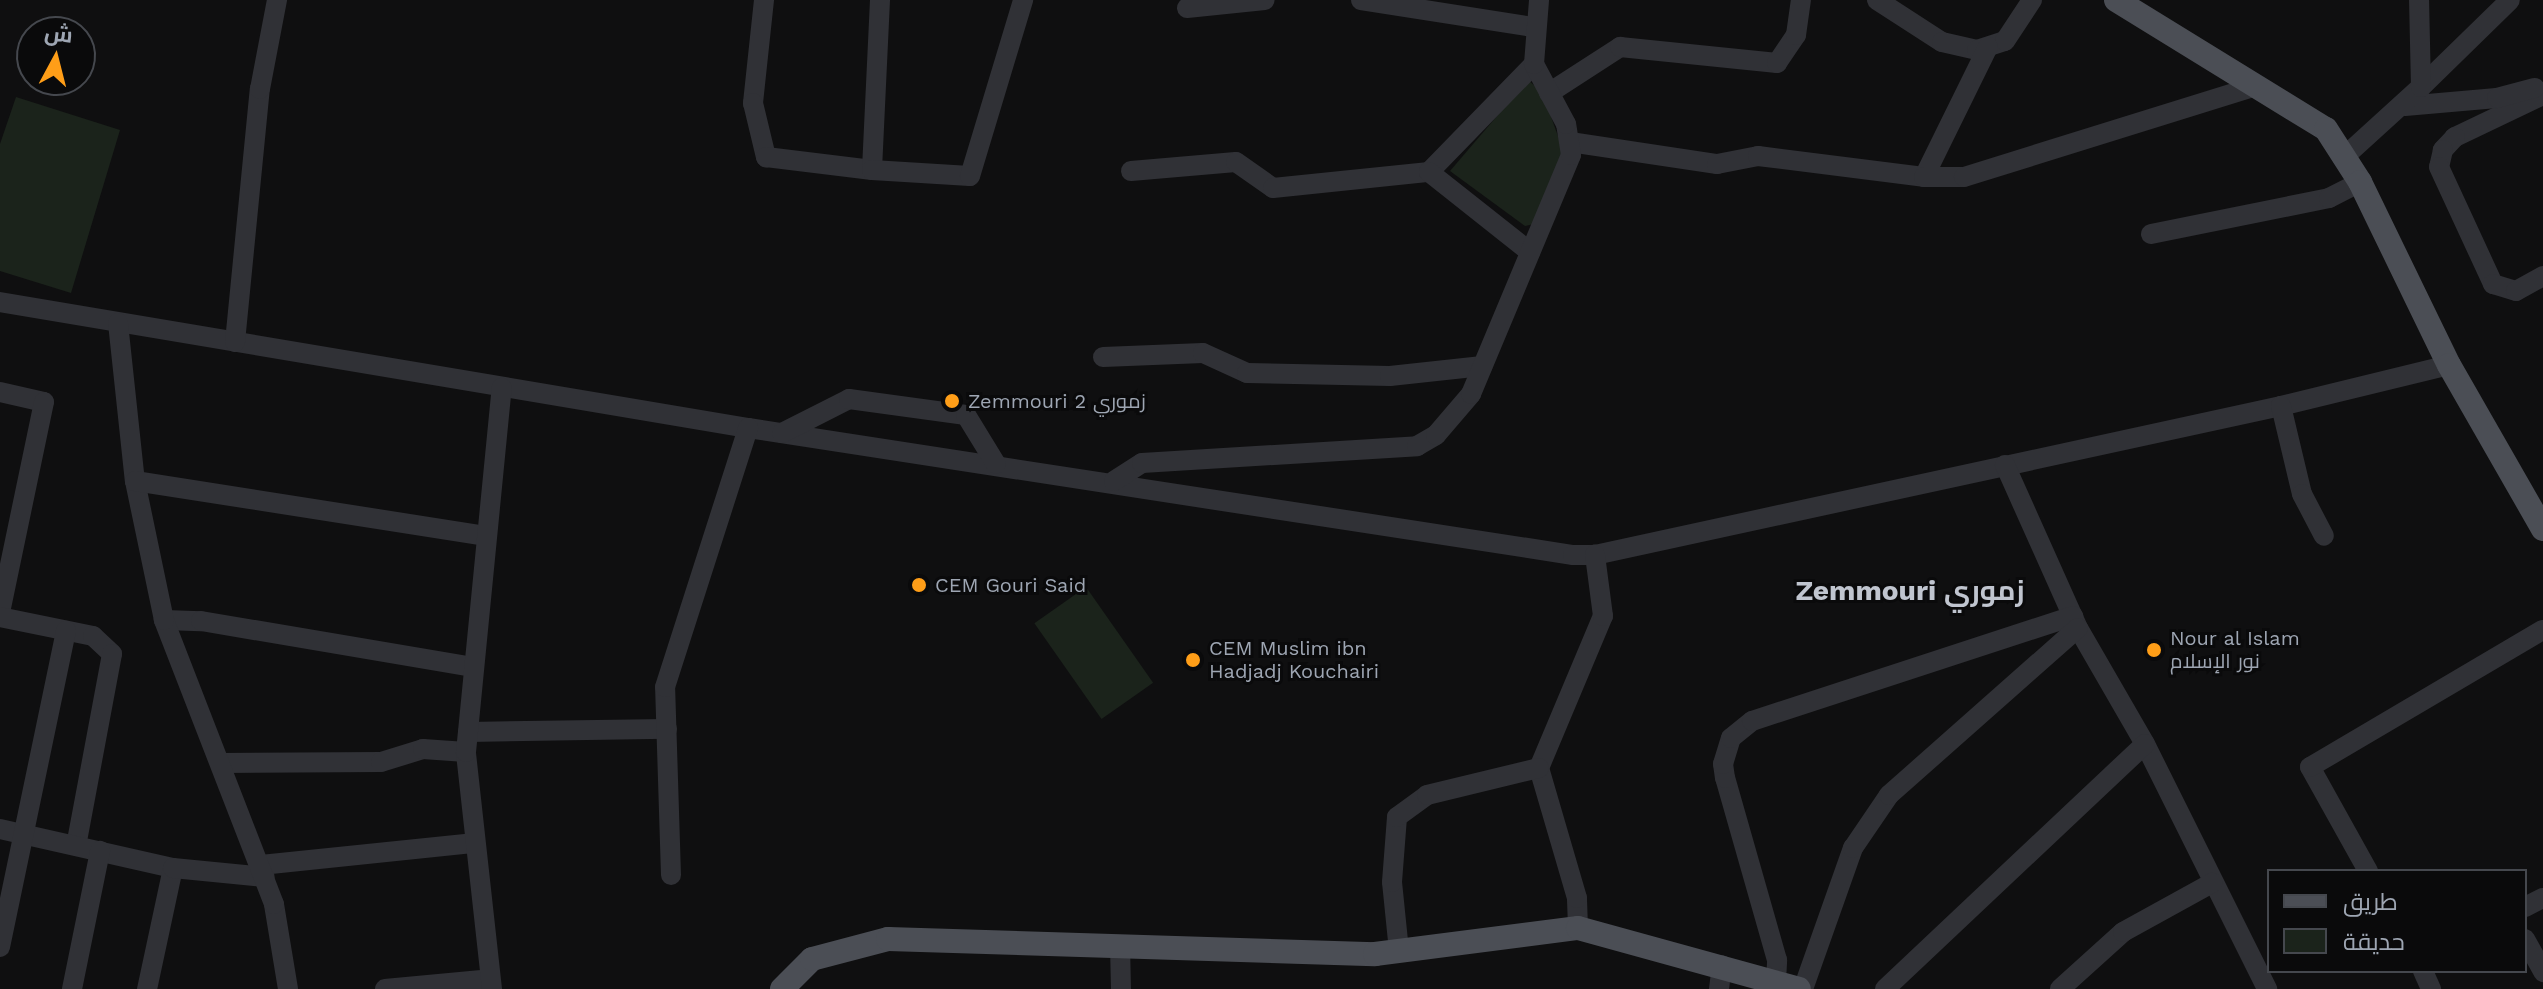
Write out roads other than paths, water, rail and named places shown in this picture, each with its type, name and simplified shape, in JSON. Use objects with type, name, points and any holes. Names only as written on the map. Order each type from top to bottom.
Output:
[{"type":"main road","points":[[2121,1],[2326,129],[2360,182],[2449,365],[2543,529]]},
{"type":"main road","points":[[782,989],[812,959],[888,939],[1399,951],[1578,928],[1720,977],[1793,987]]},
{"type":"street","points":[[235,342],[260,89],[277,0]]},
{"type":"street","points":[[764,0],[753,103],[766,157],[872,170],[970,176],[1023,0]]},
{"type":"street","points":[[872,170],[880,0]]},
{"type":"street","points":[[1187,8],[1265,0]]},
{"type":"street","points":[[1361,0],[1534,27]]},
{"type":"street","points":[[1114,481],[1142,463],[1417,446],[1436,435],[1454,415],[1471,394],[1530,252],[1563,183],[1570,142],[1534,64],[1534,27],[1539,0]]},
{"type":"street","points":[[1549,93],[1620,47],[1777,63],[1796,35],[1801,0]]},
{"type":"street","points":[[1877,0],[1942,42],[1977,50],[2005,41],[2032,0]]},
{"type":"street","points":[[2419,0],[2421,87]]},
{"type":"street","points":[[2344,157],[2405,106],[2510,0]]},
{"type":"street","points":[[1924,177],[1988,47]]},
{"type":"street","points":[[1131,171],[1236,162],[1273,188],[1429,172],[1534,64]]},
{"type":"street","points":[[1570,142],[1717,164],[1758,156],[1924,177],[1964,177],[2257,86]]},
{"type":"street","points":[[2405,106],[2497,98],[2543,86]]},
{"type":"street","points":[[2543,95],[2455,137],[2443,150],[2439,167],[2493,284],[2516,291],[2543,276]]},
{"type":"street","points":[[1429,172],[1530,252]]},
{"type":"street","points":[[2151,234],[2329,198],[2360,182]]},
{"type":"street","points":[[0,302],[748,428],[1595,555],[2281,406],[2449,365]]},
{"type":"street","points":[[118,323],[135,481],[164,620],[263,871],[288,989]]},
{"type":"street","points":[[1103,357],[1203,353],[1247,373],[1390,376],[1482,366]]},
{"type":"street","points":[[385,989],[491,984],[467,742],[472,667],[502,388]]},
{"type":"street","points":[[0,392],[44,402],[0,615],[93,636],[112,654],[76,846]]},
{"type":"street","points":[[782,433],[849,399],[966,415],[996,464]]},
{"type":"street","points":[[2281,406],[2302,494],[2324,536]]},
{"type":"street","points":[[671,875],[665,687],[748,428]]},
{"type":"street","points":[[2005,465],[2075,622],[2145,744],[2267,989]]},
{"type":"street","points":[[135,481],[487,536]]},
{"type":"street","points":[[1578,928],[1577,898],[1539,768],[1603,616],[1595,555]]},
{"type":"street","points":[[164,620],[201,621],[472,667]]},
{"type":"street","points":[[1793,987],[1777,960],[1725,778],[1723,764],[1731,738],[1752,721],[2075,622]]},
{"type":"street","points":[[1793,987],[1853,848],[1889,795],[2075,622]]},
{"type":"street","points":[[2367,869],[2310,767],[2543,630]]},
{"type":"street","points":[[0,947],[66,631]]},
{"type":"street","points":[[221,763],[381,762],[423,749],[467,742],[667,729]]},
{"type":"street","points":[[1885,989],[2145,744]]},
{"type":"street","points":[[1399,951],[1392,882],[1397,817],[1427,795],[1539,768]]},
{"type":"street","points":[[0,829],[173,868],[263,871],[475,843]]},
{"type":"street","points":[[72,989],[100,851]]},
{"type":"street","points":[[147,989],[173,868]]},
{"type":"street","points":[[2060,989],[2123,932],[2212,883]]},
{"type":"street","points":[[2527,943],[2543,972]]},
{"type":"street","points":[[1120,945],[1121,989]]},
{"type":"place","name":"Zemmouri 2 زموري","points":[[952,401]]},
{"type":"place","name":"CEM Gouri Said","points":[[919,585]]},
{"type":"place","name":"Nour al Islam نور الإسلام","points":[[2154,650]]},
{"type":"place","name":"CEM Muslim ibn Hadjadj Kouchairi","points":[[1193,660]]},
{"type":"district","name":"Zemmouri زموري","points":[[1910,591]]}]
